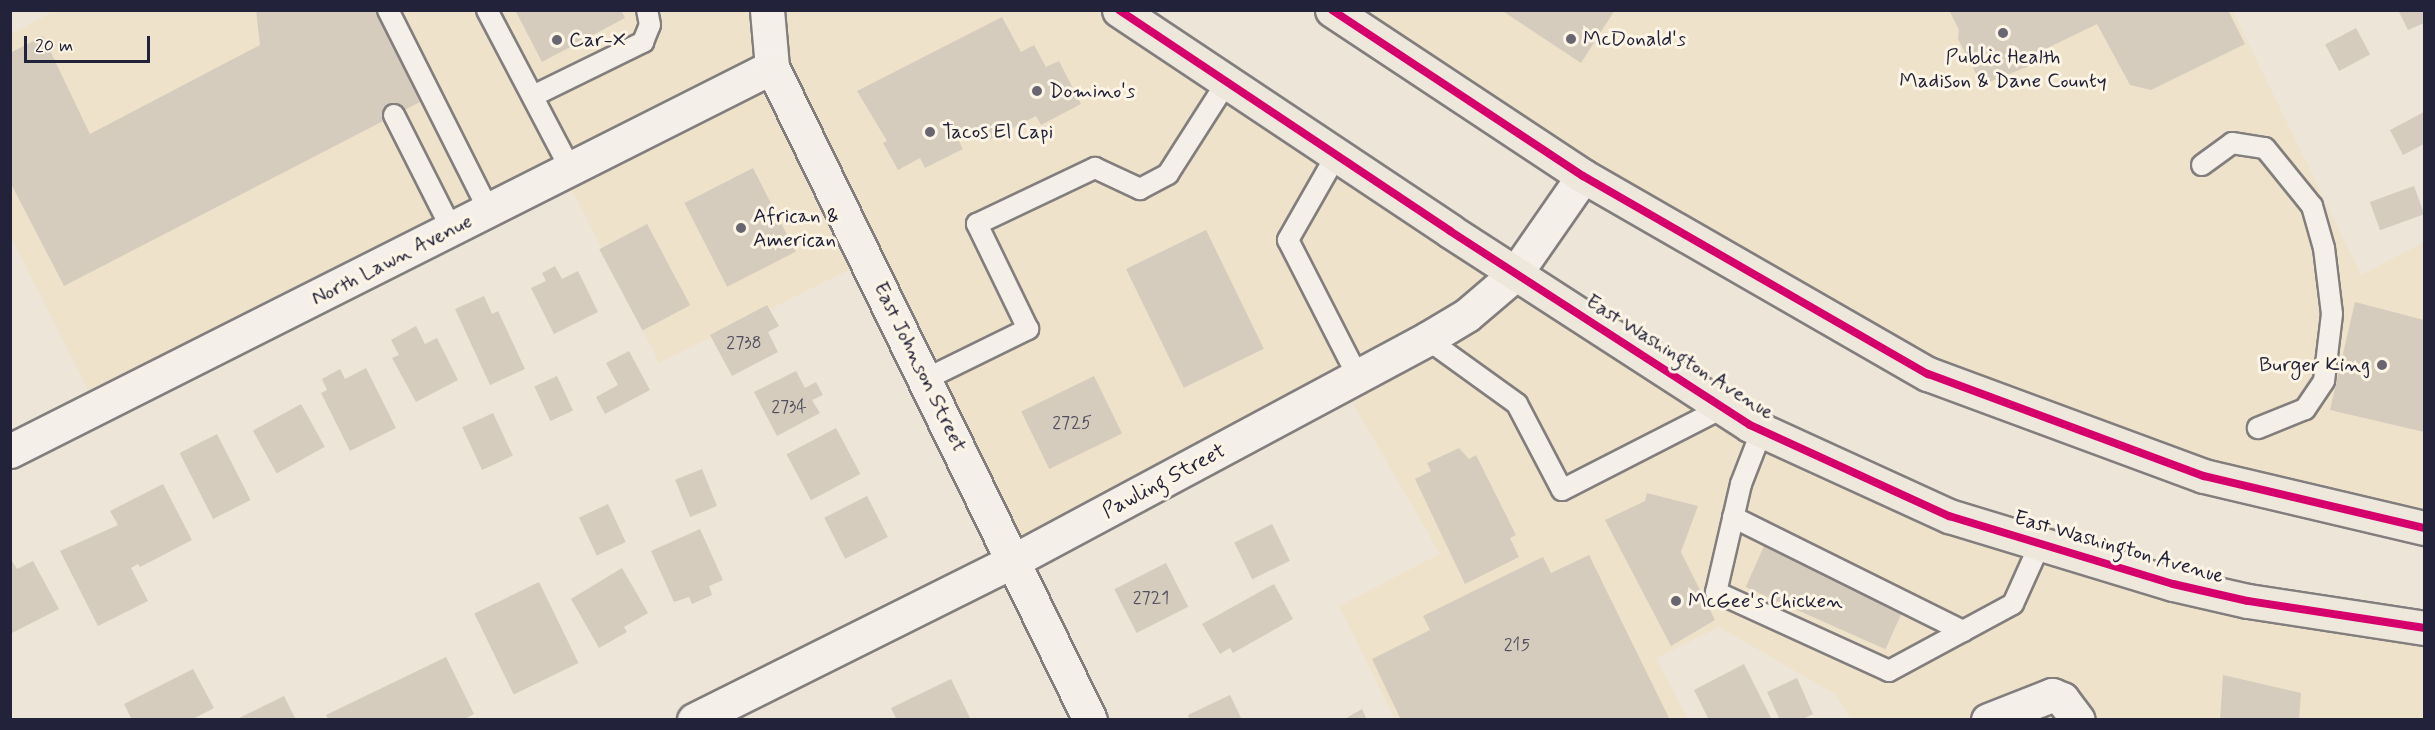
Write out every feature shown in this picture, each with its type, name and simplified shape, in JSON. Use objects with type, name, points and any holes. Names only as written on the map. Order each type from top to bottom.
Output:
[{"type":"main road","name":"East Washington Avenue","points":[[1119,10],[1228,80],[1515,274],[1762,430],[1949,516],[2173,584],[2248,601],[2424,628]]},
{"type":"main road","points":[[1332,10],[1583,176],[1928,374],[2204,476],[2424,528]]},
{"type":"street","name":"East Johnson Street","points":[[766,10],[772,67],[926,379],[1090,720]]},
{"type":"street","name":"North Lawn Avenue","points":[[10,451],[772,67]]},
{"type":"street","name":"Pawling Street","points":[[694,720],[1013,561],[1358,377],[1467,315],[1515,274],[1583,176]]},
{"type":"street","points":[[1988,720],[2040,697],[2052,695],[2070,709]]},
{"type":"lane","points":[[388,10],[489,211]]},
{"type":"lane","points":[[487,10],[571,170]]},
{"type":"lane","points":[[532,96],[643,42],[650,25],[647,10]]},
{"type":"lane","points":[[926,379],[1028,329],[977,224],[1095,168],[1140,189],[1168,174],[1228,80]]},
{"type":"lane","points":[[394,115],[452,230]]},
{"type":"lane","points":[[2202,165],[2232,143],[2265,148],[2313,206],[2324,248],[2332,314],[2324,381],[2306,409],[2258,429]]},
{"type":"lane","points":[[1337,154],[1288,240],[1358,377]]},
{"type":"lane","points":[[1427,339],[1517,404],[1562,490],[1724,407]]},
{"type":"lane","points":[[1762,430],[1741,484],[1716,592],[1888,671],[2013,604],[2040,544]]},
{"type":"lane","points":[[1733,517],[1963,631]]},
{"type":"shaded area","points":[[54,11],[1119,11],[1598,327],[1949,516],[2424,628],[2424,719],[2078,719],[2062,699],[1988,719],[1851,719],[1835,694],[1719,627],[1656,658],[1688,719],[1395,719],[1339,606],[1440,554],[1343,386],[1013,561],[869,260],[659,363],[564,174],[97,408],[11,237],[11,34]]},
{"type":"shaded area","points":[[1332,11],[2233,11],[2361,275],[2424,242],[2424,528],[1928,374]]},
{"type":"building","points":[[256,10],[375,10],[420,102],[64,286],[10,182],[10,53],[43,36],[90,134],[260,45]]},
{"type":"building","name":"Car-X","points":[[515,10],[621,10],[625,18],[542,62]]},
{"type":"building","name":"McDonald's","points":[[1501,10],[1615,10],[1581,63]]},
{"type":"building","points":[[1949,10],[2228,10],[2245,44],[2151,90],[2130,85],[2097,24],[2031,56],[2034,64],[1982,85],[1958,39],[1959,30]]},
{"type":"building","points":[[2398,10],[2424,10],[2424,23],[2408,30]]},
{"type":"building","points":[[1002,17],[1021,52],[1034,45],[1046,67],[1059,61],[1081,104],[1041,125],[1036,116],[987,141],[980,128],[958,139],[963,149],[925,168],[920,158],[898,170],[883,143],[887,141],[857,91]]},
{"type":"building","points":[[2356,28],[2370,54],[2339,71],[2325,44]]},
{"type":"building","points":[[2424,112],[2424,144],[2403,155],[2390,130]]},
{"type":"building","points":[[753,168],[796,252],[727,287],[684,203]]},
{"type":"building","points":[[2414,186],[2424,214],[2380,230],[2370,202]]},
{"type":"building","points":[[647,224],[690,305],[643,331],[599,249]]},
{"type":"building","points":[[1206,230],[1264,349],[1184,388],[1126,269]]},
{"type":"building","points":[[555,266],[562,279],[578,271],[598,312],[554,334],[531,288],[546,281],[542,273]]},
{"type":"building","points":[[484,296],[492,314],[498,311],[525,369],[490,385],[455,309]]},
{"type":"building","name":"Burger King","points":[[2355,302],[2424,320],[2424,432],[2330,410]]},
{"type":"building","points":[[767,305],[779,326],[768,332],[778,352],[732,376],[710,335]]},
{"type":"building","points":[[416,326],[425,344],[437,338],[458,380],[416,402],[392,358],[399,355],[391,340]]},
{"type":"building","points":[[629,351],[650,390],[605,414],[596,397],[618,385],[606,363]]},
{"type":"building","points":[[366,368],[396,428],[350,451],[321,393],[327,390],[322,379],[340,369],[345,379]]},
{"type":"building","points":[[796,371],[805,388],[816,382],[823,395],[812,400],[820,413],[777,436],[754,392]]},
{"type":"building","points":[[557,376],[573,410],[550,421],[534,387]]},
{"type":"building","points":[[1094,376],[1122,434],[1049,469],[1021,412]]},
{"type":"building","points":[[301,404],[325,447],[277,474],[253,431]]},
{"type":"building","points":[[493,413],[513,456],[482,470],[462,427]]},
{"type":"building","points":[[836,428],[860,474],[811,500],[787,454]]},
{"type":"building","points":[[217,434],[251,500],[213,519],[180,453]]},
{"type":"building","points":[[1459,448],[1469,459],[1476,455],[1516,535],[1510,538],[1519,557],[1465,584],[1415,479],[1431,471],[1427,463]]},
{"type":"building","points":[[702,469],[717,506],[690,517],[675,480]]},
{"type":"building","points":[[163,484],[192,540],[140,567],[138,564],[131,568],[148,601],[98,626],[60,551],[118,525],[110,511]]},
{"type":"building","points":[[1647,493],[1698,506],[1681,552],[1715,620],[1671,646],[1605,520],[1645,501]]},
{"type":"building","points":[[867,496],[888,537],[845,559],[824,518]]},
{"type":"building","points":[[608,504],[626,542],[597,556],[579,518]]},
{"type":"building","points":[[1272,524],[1290,561],[1252,579],[1234,542]]},
{"type":"building","points":[[700,529],[723,580],[709,586],[712,595],[692,604],[689,597],[674,602],[651,551]]},
{"type":"building","points":[[1764,546],[1904,608],[1885,649],[1746,587]]},
{"type":"building","points":[[1589,555],[1670,720],[1401,720],[1372,659],[1430,630],[1423,616],[1543,557],[1551,573]]},
{"type":"building","points":[[10,558],[17,569],[33,561],[59,609],[10,634]]},
{"type":"building","points":[[1166,563],[1188,607],[1137,633],[1114,589]]},
{"type":"building","points":[[622,568],[648,613],[624,627],[627,632],[599,648],[571,599]]},
{"type":"building","points":[[539,582],[578,663],[514,694],[474,614]]},
{"type":"building","points":[[1274,584],[1293,619],[1233,653],[1230,648],[1220,654],[1202,624]]},
{"type":"building","points":[[446,657],[474,714],[463,720],[329,720],[326,715]]},
{"type":"building","points":[[1744,664],[1772,720],[1709,720],[1694,690]]},
{"type":"building","points":[[193,669],[214,708],[191,720],[132,720],[124,704]]},
{"type":"building","points":[[2223,675],[2301,693],[2299,720],[2220,720]]},
{"type":"building","points":[[1797,678],[1813,714],[1801,720],[1780,720],[1767,692]]},
{"type":"building","points":[[951,679],[971,720],[897,720],[891,708]]},
{"type":"building","points":[[1230,695],[1242,720],[1190,720],[1188,715]]},
{"type":"building","points":[[284,696],[296,720],[235,720]]},
{"type":"building","points":[[1362,709],[1367,720],[1343,720]]},
{"type":"cycle path","points":[[1119,10],[1450,231],[1750,425],[1949,516],[2173,584],[2248,601],[2424,628]]},
{"type":"cycle path","points":[[1332,10],[1583,176],[1928,374],[2204,476],[2424,528]]},
{"type":"place","name":"Public Health Madison & Dane County","points":[[2003,33]]},
{"type":"place","name":"McDonald's","points":[[1571,39]]},
{"type":"place","name":"Car-X","points":[[557,40]]},
{"type":"place","name":"Domino's","points":[[1037,91]]},
{"type":"place","name":"Tacos El Capi","points":[[930,132]]},
{"type":"place","name":"African & American","points":[[741,228]]},
{"type":"place","name":"Burger King","points":[[2382,365]]},
{"type":"place","name":"McGee's Chicken","points":[[1676,601]]}]
